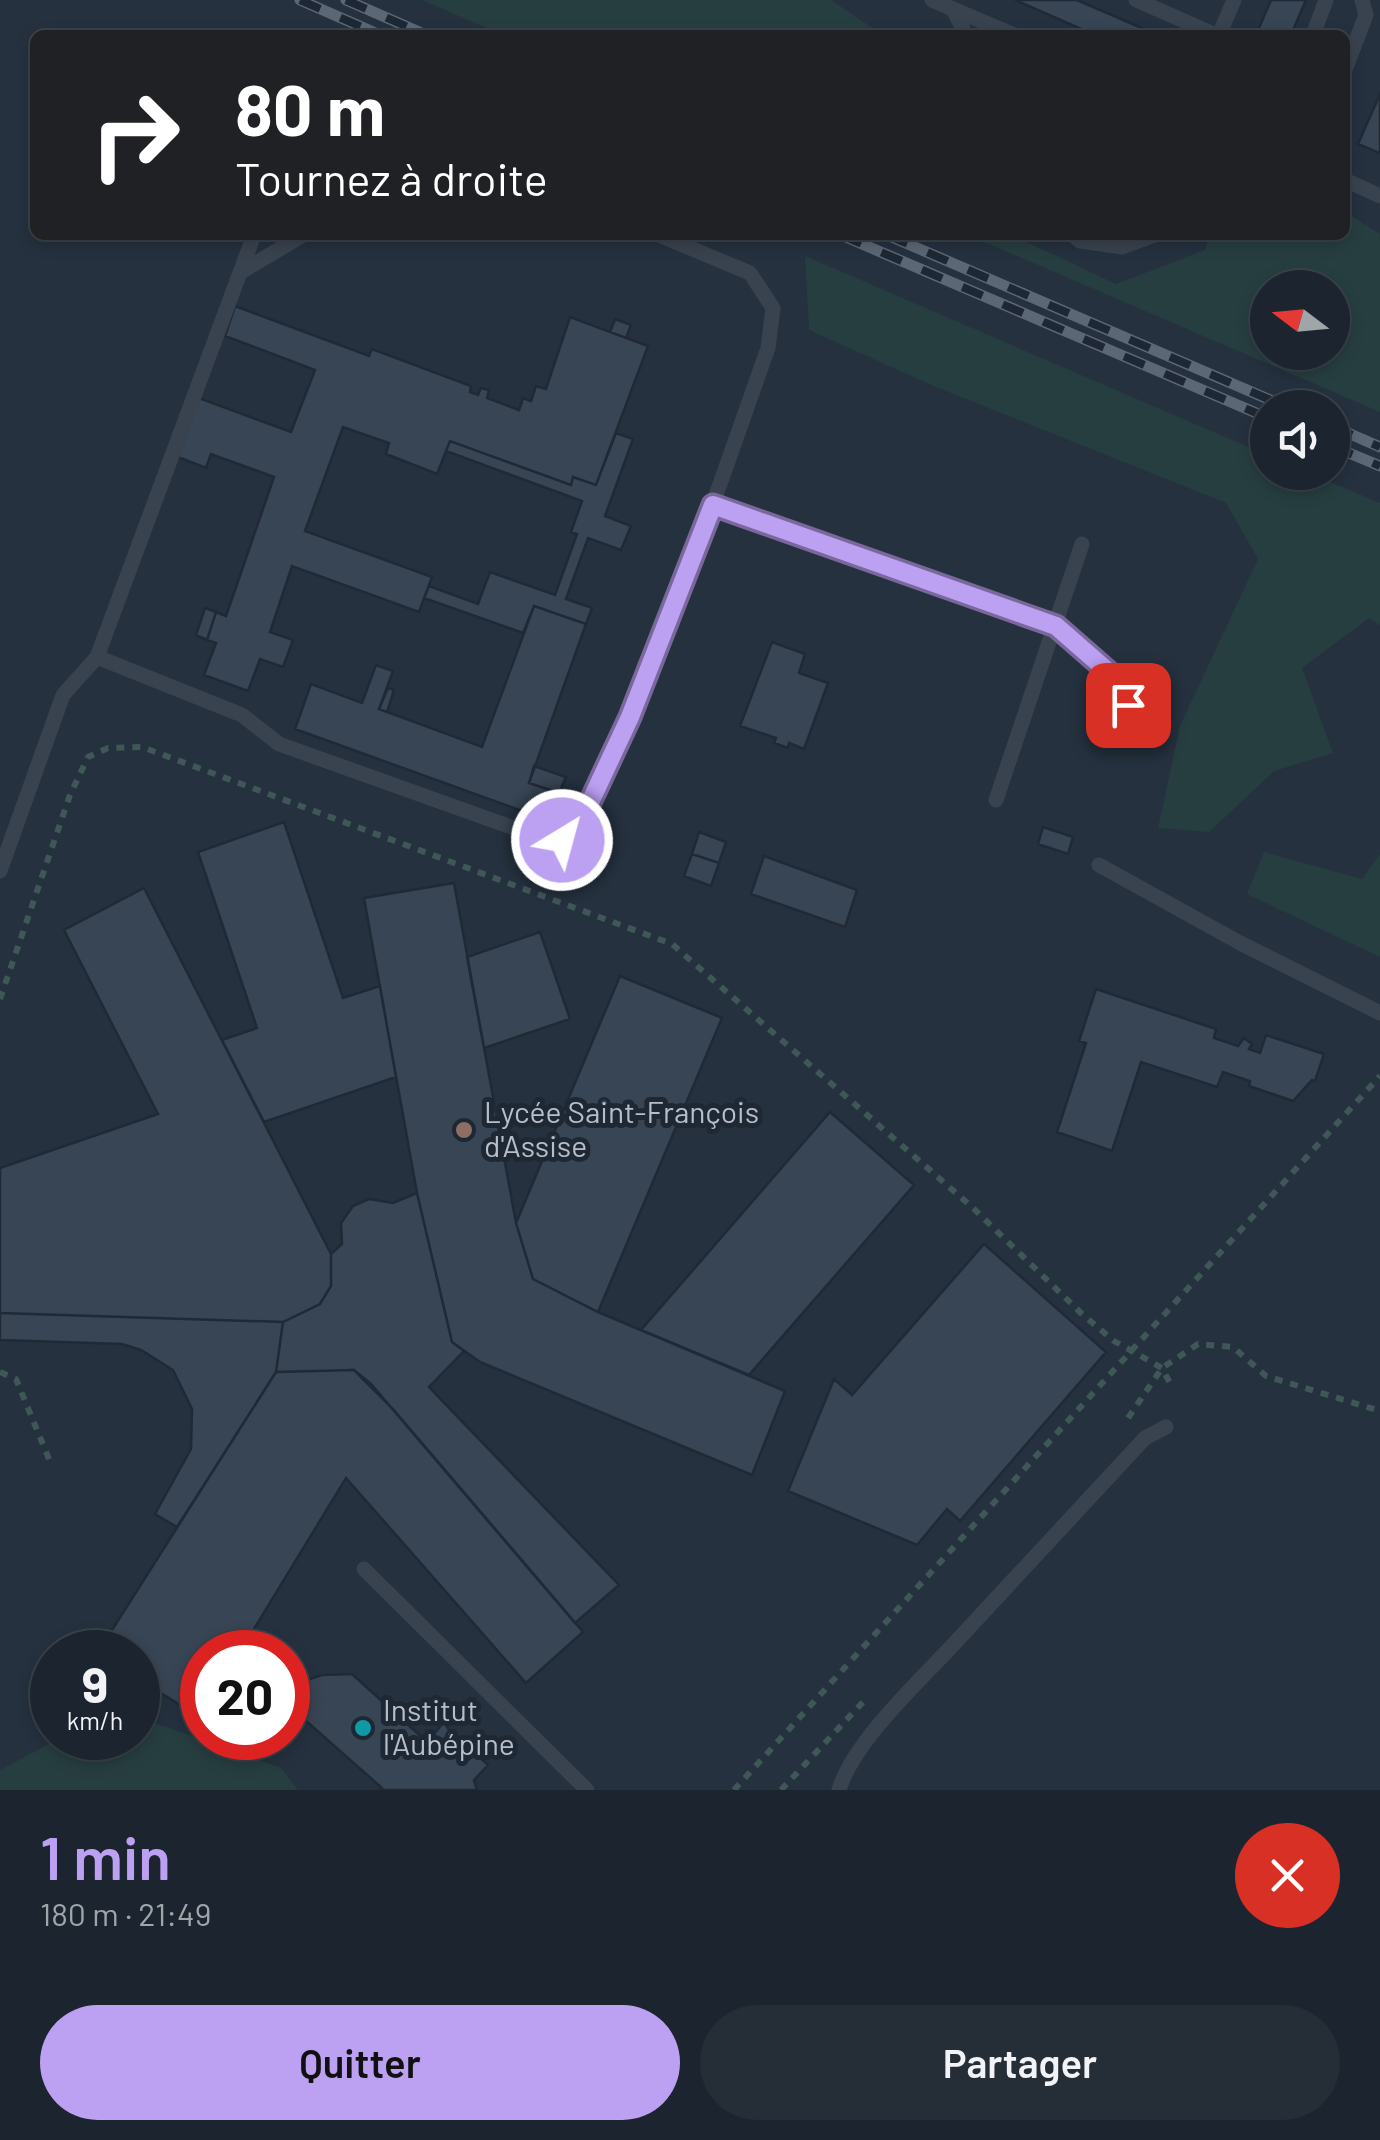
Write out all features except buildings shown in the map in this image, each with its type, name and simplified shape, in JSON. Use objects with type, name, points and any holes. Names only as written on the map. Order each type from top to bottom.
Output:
[{"type":"lane","points":[[932,0],[1002,30]]},
{"type":"lane","points":[[1136,0],[1206,30]]},
{"type":"lane","points":[[1220,30],[1234,0]]},
{"type":"lane","points":[[1315,30],[1326,0]]},
{"type":"lane","points":[[1350,57],[1366,15],[1362,0]]},
{"type":"lane","points":[[953,9],[964,30]]},
{"type":"lane","points":[[1350,182],[1380,196]]},
{"type":"lane","points":[[0,871],[63,695],[97,657],[252,240]]},
{"type":"lane","points":[[241,272],[295,240]]},
{"type":"lane","points":[[97,657],[242,716],[279,744],[539,837],[562,840],[578,828],[630,717],[713,505],[768,348],[773,308],[750,272],[671,240]]},
{"type":"lane","points":[[1079,240],[1122,247],[1141,240]]},
{"type":"lane","points":[[713,505],[1056,626],[1120,682],[1137,729]]},
{"type":"lane","points":[[996,800],[1082,544]]},
{"type":"lane","points":[[1099,865],[1242,944],[1380,1012]]},
{"type":"lane","points":[[839,1790],[844,1771],[859,1750],[919,1681],[1145,1438],[1166,1427]]},
{"type":"lane","points":[[364,1569],[587,1790]]},
{"type":"path","points":[[0,998],[70,795],[88,757],[108,748],[142,746],[672,944],[972,1207],[1082,1314],[1114,1341],[1162,1368],[1171,1385]]},
{"type":"path","points":[[734,1790],[1380,1076]]},
{"type":"path","points":[[0,1372],[16,1378],[52,1464]]},
{"type":"green space","points":[[422,0],[831,0],[876,30],[491,30]]},
{"type":"green space","points":[[1350,215],[1380,234],[1380,412],[1350,399],[1350,390],[1329,390],[1282,370],[1350,370],[1350,270],[1250,270],[1250,356],[980,240],[1023,240],[1116,284],[1205,250],[1208,240],[1350,240]]},
{"type":"green space","points":[[805,256],[1250,448],[1250,490],[1349,490],[1380,503],[1380,625],[1369,618],[1302,668],[1333,753],[1274,771],[1209,832],[1158,828],[1180,726],[1258,559],[1226,503],[936,387],[809,330]]},
{"type":"green space","points":[[1264,852],[1362,879],[1380,854],[1380,957],[1247,894]]},
{"type":"green space","points":[[160,1725],[180,1732],[180,1760],[259,1760],[281,1768],[298,1790],[0,1790],[0,1770],[30,1754],[30,1760],[160,1760]]},
{"type":"railway","points":[[300,0],[369,30]]},
{"type":"railway","points":[[346,0],[415,30]]},
{"type":"railway","points":[[853,240],[1250,410]]},
{"type":"railway","points":[[899,240],[1250,391]]},
{"type":"railway","points":[[1350,434],[1380,447]]},
{"type":"railway","points":[[1350,454],[1380,466]]},
{"type":"place","name":"Lycée Saint-François d'Assise","points":[[464,1130]]},
{"type":"place","name":"Institut l'Aubépine","points":[[363,1728]]},
{"type":"route","points":[[562,840],[578,828],[630,717],[713,505],[1056,626],[1120,682],[1128,705]]}]
